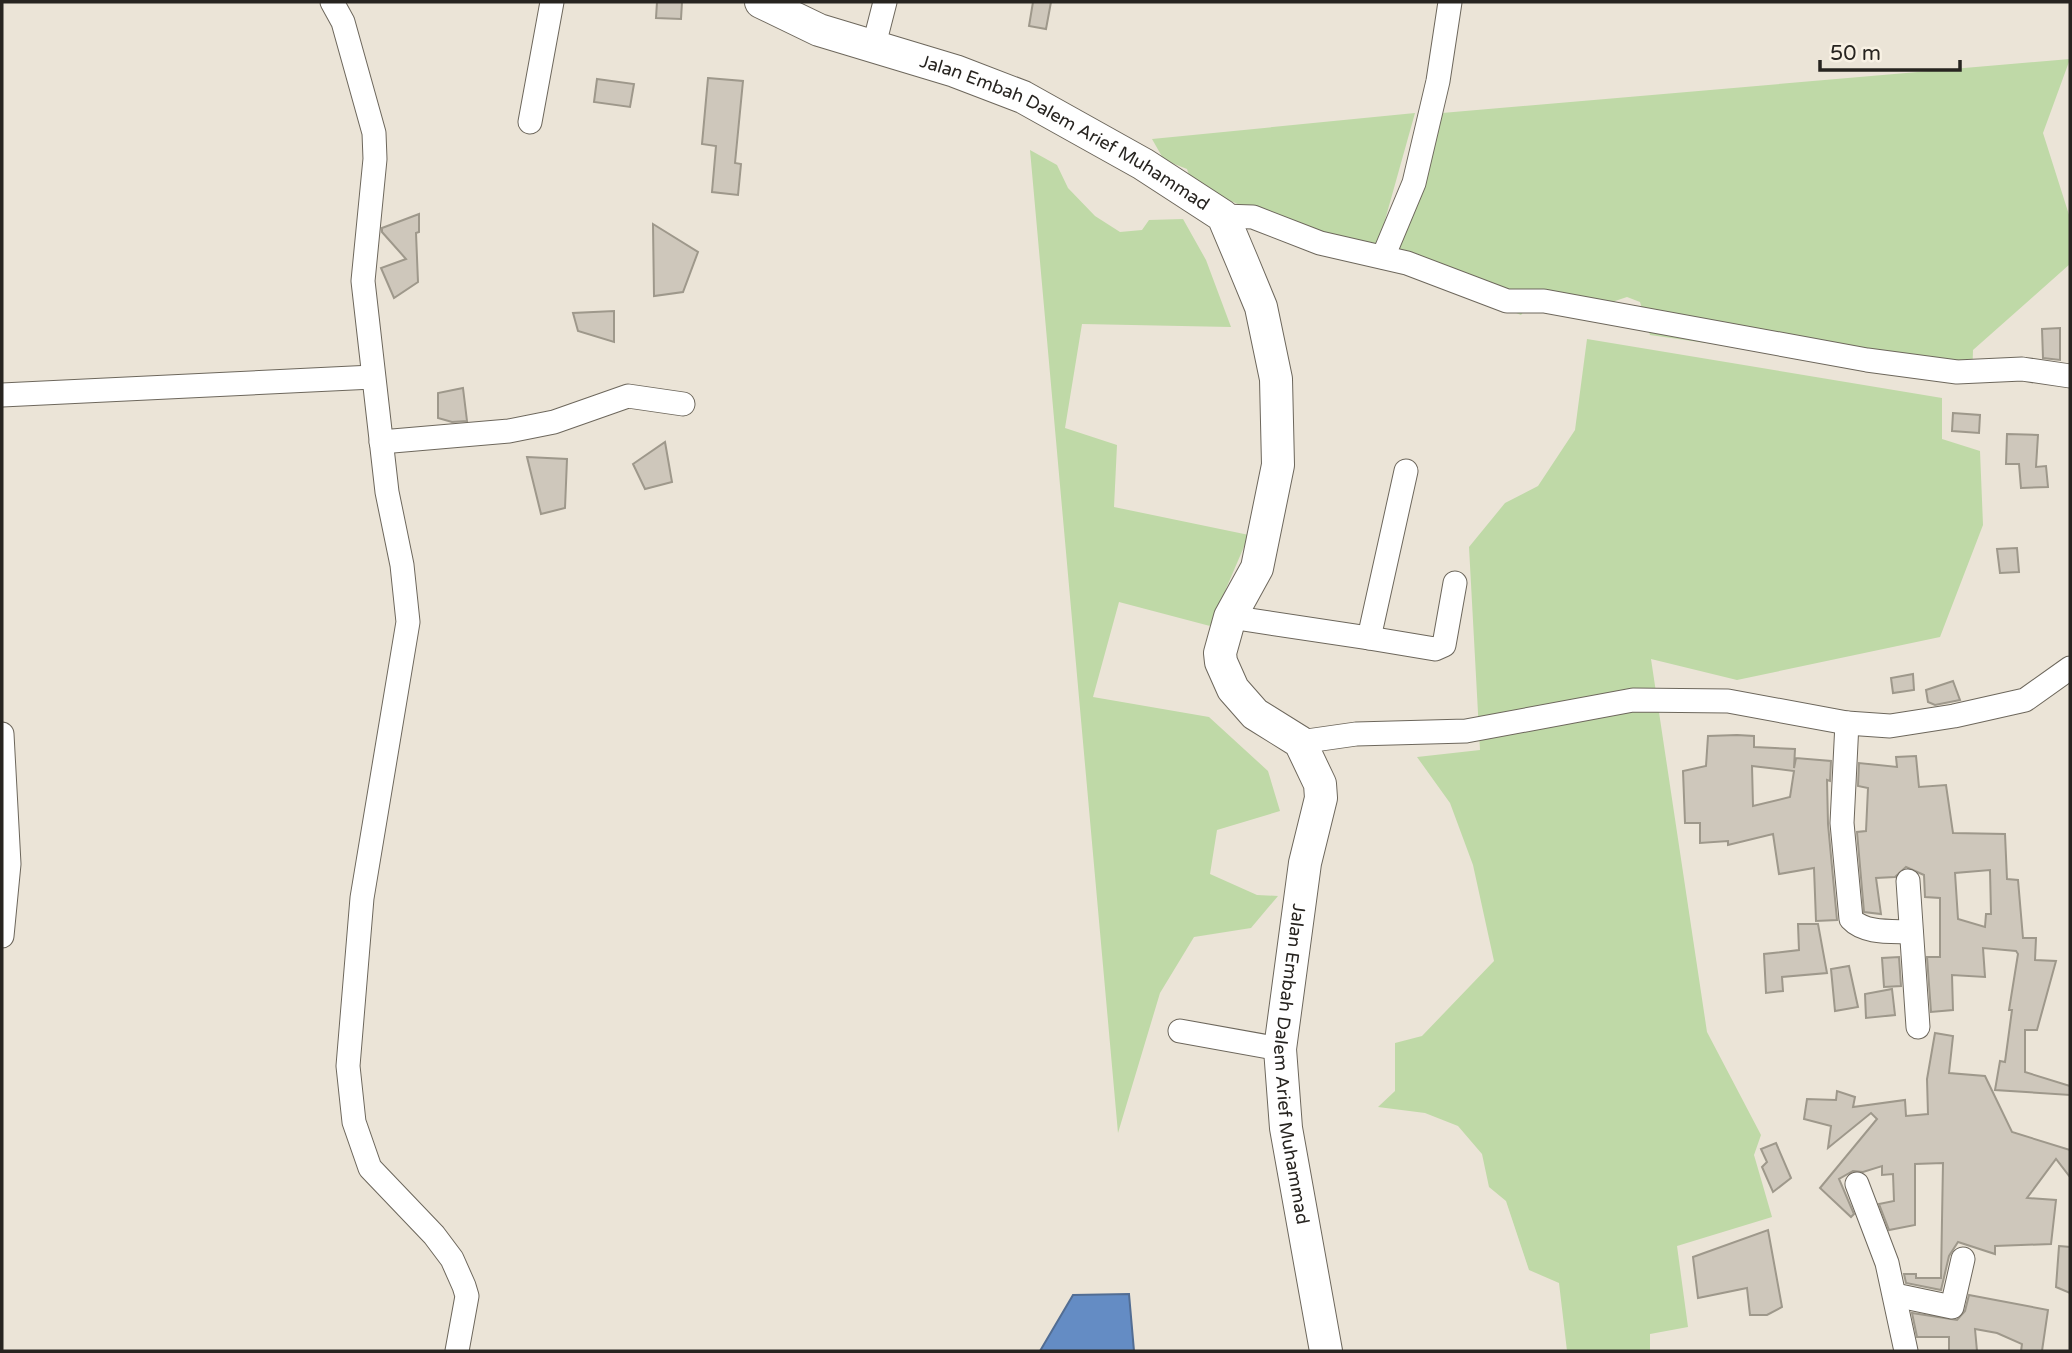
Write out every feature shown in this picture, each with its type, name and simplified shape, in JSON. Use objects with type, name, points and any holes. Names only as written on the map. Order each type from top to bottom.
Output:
[{"type":"street","points":[[332,2],[343,22],[374,133],[375,159],[363,281],[381,442],[408,622],[362,898],[348,1066],[354,1122],[370,1168],[434,1235],[452,1259],[464,1286],[467,1296],[457,1351]]},
{"type":"street","points":[[530,122],[552,2]]},
{"type":"street","name":"Jalan Embah Dalem Arief Muhammad","points":[[761,2],[819,30],[874,45],[1023,97],[1143,164],[1223,216],[1261,307],[1276,379],[1278,465],[1257,568],[1230,617],[1220,653],[1223,673],[1255,714],[1300,743],[1320,784],[1321,798],[1305,863],[1280,1049],[1286,1128],[1326,1351]]},
{"type":"street","points":[[874,45],[885,2]]},
{"type":"street","points":[[1383,257],[1414,183],[1438,81],[1450,2]]},
{"type":"street","points":[[1223,216],[1253,217],[1320,243],[1383,257],[1507,301],[1544,301],[1853,358],[1957,372],[2022,369],[2070,376]]},
{"type":"street","points":[[2,395],[373,377]]},
{"type":"street","points":[[381,442],[509,431],[554,422],[628,396],[683,404]]},
{"type":"street","points":[[1369,638],[1406,471]]},
{"type":"street","points":[[1230,617],[1435,649],[1444,645],[1455,583]]},
{"type":"street","points":[[1300,743],[1356,734],[1466,732],[1633,700],[1728,701],[1847,723],[1890,726],[1954,716],[2025,700],[2070,668]]},
{"type":"street","points":[[1847,723],[1842,823],[1851,919],[1857,926],[1870,929],[1912,932]]},
{"type":"street","points":[[2,734],[9,864],[2,936]]},
{"type":"street","points":[[1908,881],[1918,1027]]},
{"type":"street","points":[[1180,1031],[1280,1049]]},
{"type":"street","points":[[1857,1184],[1887,1264],[1906,1351]]},
{"type":"street","points":[[1895,1295],[1952,1307],[1964,1259]]},
{"type":"green space","points":[[2070,59],[2043,133],[2070,218],[2070,264],[1973,350],[1972,381],[1650,335],[1640,302],[1627,297],[1615,301],[1607,323],[1533,300],[1521,315],[1394,263],[1442,113]]},
{"type":"green space","points":[[1415,113],[1373,263],[1192,184],[1187,169],[1164,160],[1152,139]]},
{"type":"green space","points":[[1030,150],[1057,165],[1068,188],[1095,216],[1120,232],[1142,230],[1149,220],[1183,219],[1206,260],[1231,327],[1082,324],[1065,428],[1117,445],[1114,507],[1249,535],[1210,626],[1119,602],[1093,697],[1209,717],[1268,771],[1280,811],[1217,830],[1210,874],[1257,895],[1278,896],[1251,928],[1194,937],[1160,993],[1118,1133]]},
{"type":"green space","points":[[1587,339],[1942,398],[1942,439],[1980,451],[1983,525],[1940,637],[1737,680],[1651,659],[1707,1032],[1761,1135],[1754,1155],[1772,1217],[1677,1246],[1688,1327],[1650,1334],[1650,1351],[1567,1351],[1559,1283],[1529,1270],[1506,1201],[1489,1187],[1482,1154],[1458,1126],[1425,1113],[1378,1107],[1395,1091],[1395,1043],[1422,1036],[1494,961],[1473,865],[1450,803],[1417,757],[1480,750],[1469,547],[1505,503],[1538,486],[1575,430]]},
{"type":"water","points":[[1129,1294],[1134,1351],[1040,1351],[1073,1295]]},
{"type":"building","points":[[657,2],[682,2],[681,19],[656,18]]},
{"type":"building","points":[[1033,2],[1051,2],[1046,29],[1029,26]]},
{"type":"building","points":[[708,78],[743,81],[735,163],[741,164],[738,195],[712,192],[716,146],[702,144]]},
{"type":"building","points":[[597,79],[634,84],[630,107],[594,102]]},
{"type":"building","points":[[419,214],[419,232],[416,233],[418,282],[394,298],[381,268],[406,259],[382,232],[382,228]]},
{"type":"building","points":[[653,224],[698,252],[683,292],[654,296]]},
{"type":"building","points":[[614,311],[614,342],[578,331],[573,313]]},
{"type":"building","points":[[2060,328],[2060,360],[2043,358],[2042,329]]},
{"type":"building","points":[[463,388],[467,421],[452,422],[438,418],[438,393]]},
{"type":"building","points":[[1953,413],[1980,415],[1979,433],[1952,431]]},
{"type":"building","points":[[2007,434],[2038,435],[2036,467],[2046,466],[2048,487],[2021,488],[2019,464],[2006,464]]},
{"type":"building","points":[[665,442],[672,482],[645,489],[633,464]]},
{"type":"building","points":[[527,457],[567,459],[565,508],[541,514]]},
{"type":"building","points":[[2017,548],[2019,572],[2000,573],[1997,549]]},
{"type":"building","points":[[1913,674],[1914,690],[1893,693],[1891,678]]},
{"type":"building","points":[[1953,681],[1960,700],[1935,705],[1928,702],[1926,690]]},
{"type":"building","points":[[1708,736],[1754,736],[1754,747],[1795,749],[1794,768],[1796,758],[1831,761],[1830,781],[1827,780],[1828,824],[1837,920],[1816,921],[1814,868],[1779,874],[1773,834],[1728,845],[1728,841],[1700,843],[1700,823],[1685,823],[1683,771],[1706,766]],"holes":[[[1752,766],[1794,771],[1790,797],[1753,806]]]},
{"type":"building","points":[[1916,756],[1919,787],[1946,785],[1953,833],[2005,834],[2007,879],[2018,880],[2023,938],[2036,938],[2035,960],[2056,961],[2037,1030],[2025,1030],[2025,1072],[2070,1086],[2070,1095],[1995,1090],[2000,1061],[2005,1062],[2012,1010],[2009,1010],[2018,954],[2016,951],[1983,948],[1985,977],[1952,975],[1953,1010],[1931,1012],[1927,957],[1940,957],[1940,898],[1925,897],[1924,875],[1906,867],[1895,877],[1876,878],[1881,914],[1864,912],[1857,832],[1866,831],[1868,788],[1858,786],[1859,763],[1897,767],[1896,757]],"holes":[[[1990,870],[1991,914],[1986,914],[1985,927],[1958,919],[1955,873]]]},
{"type":"building","points":[[1798,924],[1818,924],[1827,973],[1782,977],[1783,991],[1766,993],[1764,954],[1799,950]]},
{"type":"building","points":[[1899,957],[1901,986],[1884,987],[1882,958]]},
{"type":"building","points":[[1849,966],[1858,1007],[1835,1011],[1831,969]]},
{"type":"building","points":[[1892,989],[1895,1015],[1866,1018],[1865,994]]},
{"type":"building","points":[[1935,1033],[1953,1036],[1949,1073],[1985,1076],[2012,1132],[2070,1150],[2070,1177],[2056,1159],[2027,1198],[2056,1200],[2051,1244],[1995,1246],[1995,1254],[1958,1242],[1949,1256],[1941,1290],[1906,1283],[1904,1274],[1916,1274],[1916,1278],[1941,1278],[1943,1163],[1915,1164],[1915,1225],[1889,1230],[1879,1204],[1894,1201],[1893,1174],[1882,1175],[1882,1166],[1863,1172],[1853,1171],[1839,1179],[1854,1214],[1851,1217],[1820,1188],[1877,1119],[1871,1113],[1828,1148],[1831,1126],[1804,1119],[1807,1099],[1836,1100],[1837,1091],[1855,1097],[1853,1107],[1905,1100],[1906,1116],[1928,1114],[1927,1079]]},
{"type":"building","points":[[1776,1143],[1791,1178],[1773,1192],[1762,1167],[1767,1162],[1761,1149]]},
{"type":"building","points":[[1768,1230],[1782,1307],[1767,1315],[1750,1315],[1747,1288],[1698,1298],[1693,1257]]},
{"type":"building","points":[[2059,1246],[2070,1247],[2070,1293],[2056,1287]]},
{"type":"building","points":[[1969,1295],[2048,1310],[2042,1351],[2021,1351],[2022,1344],[1997,1333],[1975,1329],[1977,1351],[1949,1351],[1949,1337],[1917,1337],[1912,1313],[1957,1320],[1965,1311]]}]
